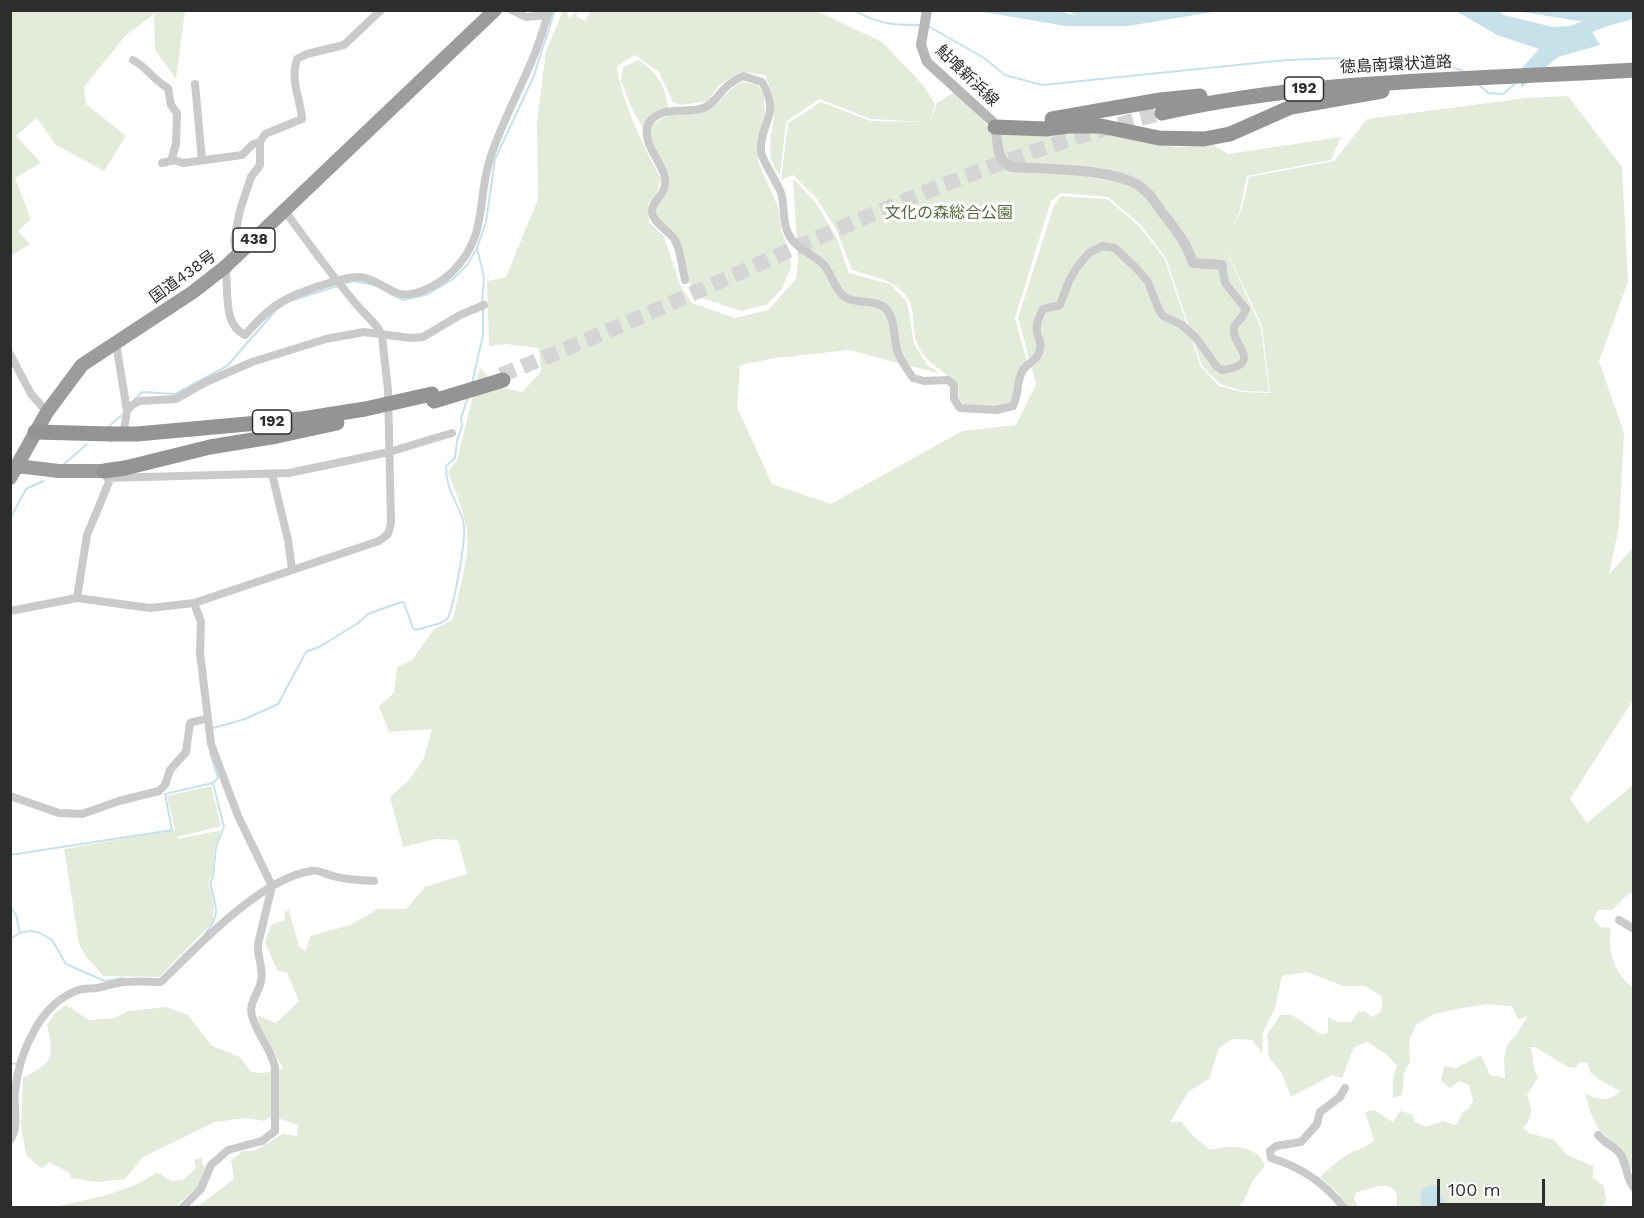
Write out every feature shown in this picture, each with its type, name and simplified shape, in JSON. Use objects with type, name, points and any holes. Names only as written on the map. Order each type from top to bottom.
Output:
[{"type":"highway","name":"国道438号","points":[[14,472],[47,412],[82,365],[193,292],[225,267],[490,12]]},
{"type":"highway","name":"徳島南環状道路","points":[[1556,77],[1634,70]]},
{"type":"highway","name":"徳島南環状道路","points":[[1448,83],[1282,98],[1162,116],[1249,97],[1354,84],[1448,83],[1634,75]]},
{"type":"highway","points":[[993,124],[1035,121],[1160,100],[1282,88],[1354,84]]},
{"type":"highway","points":[[993,124],[1046,129],[1101,126],[1159,138],[1204,139],[1230,134],[1292,107],[1332,98],[1400,88]]},
{"type":"highway","name":"192","points":[[14,472],[59,471],[106,475],[125,468],[210,447],[277,436],[433,398],[502,377]]},
{"type":"highway","name":"192","points":[[35,432],[120,429],[137,434],[303,419],[433,398]]},
{"type":"main road","name":"鮎喰新浜線","points":[[927,10],[921,41],[922,52],[927,62],[993,124]]},
{"type":"street","points":[[237,256],[234,241],[240,210],[251,177],[260,165],[260,142],[265,134],[302,119],[293,79],[297,59],[307,54],[344,45],[381,10]]},
{"type":"street","points":[[225,267],[229,315],[239,332],[245,335],[279,303],[337,280],[361,277],[376,281],[398,294],[408,294],[435,285],[450,274],[466,255],[478,234],[489,161],[533,58],[549,13],[526,16],[511,10]]},
{"type":"street","points":[[133,60],[140,64],[156,82],[168,88],[171,105],[177,113],[176,144],[171,161]]},
{"type":"street","points":[[685,280],[676,242],[654,218],[652,211],[653,205],[664,191],[665,182],[646,136],[648,124],[654,118],[670,110],[701,109],[711,104],[731,83],[743,76],[762,82],[768,92],[771,115],[761,154],[782,196],[787,233],[792,241],[822,263],[833,283],[845,297],[883,305],[889,313],[898,352],[913,378],[924,381],[948,380],[954,385],[954,399],[960,408],[996,410],[1013,406],[1018,398],[1019,377],[1024,368],[1038,358],[1042,342],[1037,333],[1037,322],[1042,309],[1060,306],[1068,281],[1077,267],[1089,254],[1102,246],[1115,248],[1138,270],[1148,282],[1163,316],[1182,325],[1197,339],[1216,367],[1222,370],[1240,364],[1244,352],[1233,331],[1244,316],[1246,309],[1225,283],[1222,266],[1192,263],[1179,232],[1154,200],[1138,185],[1114,177],[1077,170],[1006,165],[996,145],[993,124]]},
{"type":"street","points":[[195,84],[202,160]]},
{"type":"street","points":[[162,163],[171,161],[183,163],[242,154],[253,144],[260,142]]},
{"type":"street","points":[[10,611],[77,598],[150,608],[194,603],[379,541],[388,534],[391,523],[388,390],[381,333],[344,290],[285,211]]},
{"type":"street","points":[[120,429],[132,405],[140,401],[176,399],[214,378],[252,362],[346,334],[364,332],[411,338],[423,337],[460,315],[484,305]]},
{"type":"street","points":[[116,343],[128,411]]},
{"type":"street","points":[[10,354],[31,394],[47,412]]},
{"type":"street","points":[[77,598],[87,535],[109,482],[106,475],[289,473],[389,452],[452,433]]},
{"type":"street","points":[[272,474],[288,540],[292,569]]},
{"type":"street","points":[[182,1208],[201,1189],[211,1165],[228,1150],[262,1141],[275,1131],[275,1067],[255,1026],[251,1010],[261,982],[258,944],[272,886],[247,836],[218,768],[211,744],[200,653],[201,622],[194,603]]},
{"type":"street","points":[[10,796],[59,813],[73,814],[92,812],[119,801],[159,791],[165,785],[170,770],[186,752],[190,723],[208,718]]},
{"type":"street","points":[[10,1140],[15,1133],[15,1092],[28,1039],[51,1008],[70,994],[81,989],[94,989],[122,982],[161,982],[227,919],[272,886],[293,876],[313,870],[349,879],[374,881]]},
{"type":"street","points":[[1619,920],[1634,928]]},
{"type":"street","points":[[1344,1208],[1335,1196],[1310,1175],[1292,1164],[1271,1158],[1270,1151],[1276,1146],[1301,1142],[1317,1124],[1320,1112],[1340,1097],[1345,1088]]},
{"type":"street","points":[[1598,1135],[1602,1141],[1622,1156],[1627,1179],[1634,1188]]},
{"type":"green space","name":"文化の森総合公園","points":[[591,10],[817,11],[882,42],[924,86],[935,104],[929,123],[937,103],[954,92],[976,110],[991,132],[1087,129],[1176,147],[1214,145],[1228,154],[1341,137],[1331,160],[1247,176],[1239,213],[1233,225],[1239,216],[1249,177],[1334,161],[1367,119],[1526,98],[1568,96],[1622,167],[1628,282],[1599,361],[1624,433],[1619,526],[1609,574],[1633,548],[1633,700],[1570,799],[1587,823],[1633,785],[1633,892],[1612,910],[1598,910],[1594,919],[1600,927],[1611,928],[1610,945],[1613,961],[1621,976],[1633,988],[1633,1169],[1630,1170],[1624,1153],[1599,1130],[1585,1093],[1594,1098],[1608,1099],[1620,1091],[1590,1072],[1588,1063],[1580,1062],[1575,1068],[1568,1067],[1535,1047],[1530,1047],[1534,1070],[1538,1077],[1527,1095],[1531,1113],[1523,1128],[1529,1133],[1554,1140],[1567,1155],[1593,1166],[1593,1178],[1604,1186],[1606,1199],[1604,1207],[1397,1207],[1396,1193],[1393,1189],[1383,1186],[1356,1193],[1354,1198],[1358,1207],[1348,1207],[1336,1191],[1320,1177],[1343,1157],[1367,1146],[1374,1140],[1365,1112],[1374,1110],[1393,1122],[1400,1111],[1412,1114],[1415,1122],[1426,1127],[1443,1121],[1456,1125],[1473,1100],[1469,1085],[1459,1081],[1450,1088],[1441,1081],[1444,1066],[1456,1068],[1481,1055],[1490,1075],[1505,1078],[1504,1059],[1507,1045],[1528,1016],[1518,1020],[1512,1006],[1487,1004],[1434,1014],[1416,1025],[1409,1042],[1410,1061],[1404,1073],[1402,1095],[1393,1098],[1393,1078],[1397,1066],[1387,1055],[1368,1042],[1354,1047],[1342,1078],[1332,1075],[1291,1097],[1282,1073],[1269,1058],[1267,1035],[1280,1015],[1292,1015],[1322,1035],[1328,1032],[1328,1017],[1338,1022],[1351,1022],[1358,1012],[1364,1011],[1372,1017],[1380,1013],[1383,1003],[1381,996],[1365,986],[1343,986],[1307,972],[1282,976],[1275,1008],[1263,1032],[1262,1053],[1252,1040],[1232,1039],[1219,1048],[1209,1079],[1188,1092],[1170,1122],[1182,1122],[1192,1135],[1210,1150],[1225,1147],[1242,1148],[1256,1154],[1261,1159],[1265,1166],[1253,1180],[1244,1201],[1238,1207],[187,1207],[201,1204],[234,1179],[231,1160],[243,1151],[254,1151],[283,1134],[297,1136],[298,1125],[271,1116],[265,1121],[246,1118],[215,1122],[143,1157],[125,1179],[97,1182],[71,1178],[70,1173],[49,1162],[42,1169],[26,1155],[21,1125],[23,1078],[41,1068],[49,1058],[51,1045],[47,1025],[55,1013],[66,1005],[89,1020],[114,1018],[129,1011],[166,1007],[188,1015],[212,1046],[240,1057],[251,1072],[263,1073],[283,1069],[260,1026],[257,1015],[276,1023],[299,1001],[287,973],[277,970],[265,942],[271,925],[285,920],[285,912],[289,910],[299,947],[306,951],[310,936],[350,925],[378,909],[406,909],[425,887],[467,874],[458,840],[436,839],[403,847],[390,797],[410,779],[424,758],[432,729],[389,732],[379,706],[394,693],[397,667],[412,660],[434,629],[453,620],[465,564],[467,531],[448,472],[457,460],[480,368],[498,387],[522,392],[541,372],[539,348],[506,344],[489,346],[487,281],[506,277],[538,199],[537,121],[546,51],[563,11],[569,11],[567,14],[570,18],[575,11],[578,11],[576,16],[585,21]],"holes":[[[635,55],[659,72],[673,102],[681,105],[708,101],[719,85],[741,72],[765,75],[774,102],[771,159],[780,175],[786,122],[819,99],[871,119],[926,122],[871,121],[821,102],[788,123],[781,180],[793,175],[817,199],[836,229],[852,270],[885,280],[900,289],[906,296],[912,308],[915,338],[920,350],[930,362],[958,385],[959,399],[965,406],[1009,405],[1012,400],[1019,371],[1027,362],[1015,318],[1051,201],[1061,193],[1108,197],[1141,225],[1166,258],[1202,366],[1220,384],[1243,391],[1269,392],[1261,328],[1221,238],[1262,326],[1270,393],[1242,392],[1219,386],[1201,367],[1165,259],[1139,226],[1107,199],[1061,196],[1054,205],[1018,318],[1036,384],[1016,425],[962,431],[831,504],[772,484],[737,407],[740,365],[776,358],[849,350],[941,374],[928,366],[914,344],[907,302],[890,284],[849,273],[836,236],[815,202],[793,178],[798,261],[796,279],[768,310],[735,318],[692,303],[680,285],[664,236],[649,222],[648,205],[657,193],[661,179],[628,108],[617,66]]]},
{"type":"green space","points":[[10,11],[185,11],[176,79],[155,50],[154,14],[125,36],[84,87],[86,104],[126,136],[104,171],[56,145],[37,118],[16,136],[41,163],[15,178],[31,219],[18,231],[30,244],[11,256]]},
{"type":"green space","points":[[638,60],[650,69],[659,81],[668,108],[645,131],[633,111],[621,81],[623,67]]},
{"type":"green space","points":[[743,82],[757,85],[764,94],[765,117],[758,161],[778,207],[791,268],[781,290],[766,305],[741,311],[693,295],[679,241],[671,230],[656,217],[654,210],[668,188],[648,136],[651,125],[659,120],[677,114],[706,111],[732,88]]},
{"type":"green space","points":[[211,786],[221,826],[177,837],[178,839],[222,830],[215,846],[212,876],[208,882],[214,903],[213,922],[159,977],[103,976],[79,944],[64,849],[174,830],[176,834],[167,796]]},
{"type":"green space","points":[[202,1157],[202,1165],[207,1168],[199,1186],[179,1203],[178,1207],[51,1208],[120,1191],[157,1172],[171,1181],[183,1180],[196,1168],[194,1160]]},
{"type":"water","points":[[978,11],[1057,11],[1079,16],[1066,11],[1219,11],[1128,26],[1065,26]]},
{"type":"water","points":[[1456,11],[1499,11],[1504,15],[1553,27],[1588,25],[1600,45],[1558,57],[1521,88],[1520,70],[1539,49],[1497,35]]},
{"type":"water","points":[[1516,11],[1633,11],[1633,19],[1600,28],[1594,19],[1579,21]]},
{"type":"water","points":[[1436,1186],[1447,1207],[1422,1207],[1420,1194],[1423,1188]]},
{"type":"waterway","points":[[390,294],[404,300],[428,294],[453,279],[467,265],[477,248],[486,222],[495,159],[533,78],[555,10]]},
{"type":"waterway","points":[[854,10],[885,23],[919,25]]},
{"type":"waterway","points":[[1572,33],[1627,10]]},
{"type":"waterway","points":[[928,26],[984,58],[1005,75],[1042,85],[1286,60],[1423,55],[1465,72]]},
{"type":"waterway","points":[[1478,84],[1488,93],[1503,94],[1516,83]]},
{"type":"waterway","points":[[477,248],[484,277],[482,303]]},
{"type":"waterway","points":[[134,400],[142,392],[175,394],[227,366],[276,310],[290,301],[353,281],[375,285]]},
{"type":"waterway","points":[[472,383],[483,335],[483,309]]},
{"type":"waterway","points":[[213,728],[245,719],[278,704],[306,652],[321,646],[358,623],[368,614],[401,602],[404,603],[413,628],[416,630],[441,623],[448,618],[460,569],[464,528],[450,488],[446,466],[455,458],[462,426],[461,418],[468,397]]},
{"type":"waterway","points":[[107,428],[122,415]]},
{"type":"waterway","points":[[63,465],[87,444]]},
{"type":"waterway","points":[[10,519],[26,489],[43,481]]},
{"type":"waterway","points":[[10,855],[172,830],[165,794],[213,783],[218,778],[210,753]]},
{"type":"waterway","points":[[204,935],[215,916],[216,910],[210,883],[213,877],[216,847],[224,827],[213,783]]},
{"type":"waterway","points":[[10,906],[16,915],[20,933],[10,939]]},
{"type":"waterway","points":[[20,933],[38,932],[52,940],[66,964],[105,981],[123,978]]},
{"type":"waterway","points":[[10,1063],[17,1064]]},
{"type":"tunnel","points":[[501,375],[992,166],[1076,137],[1162,113]]}]
